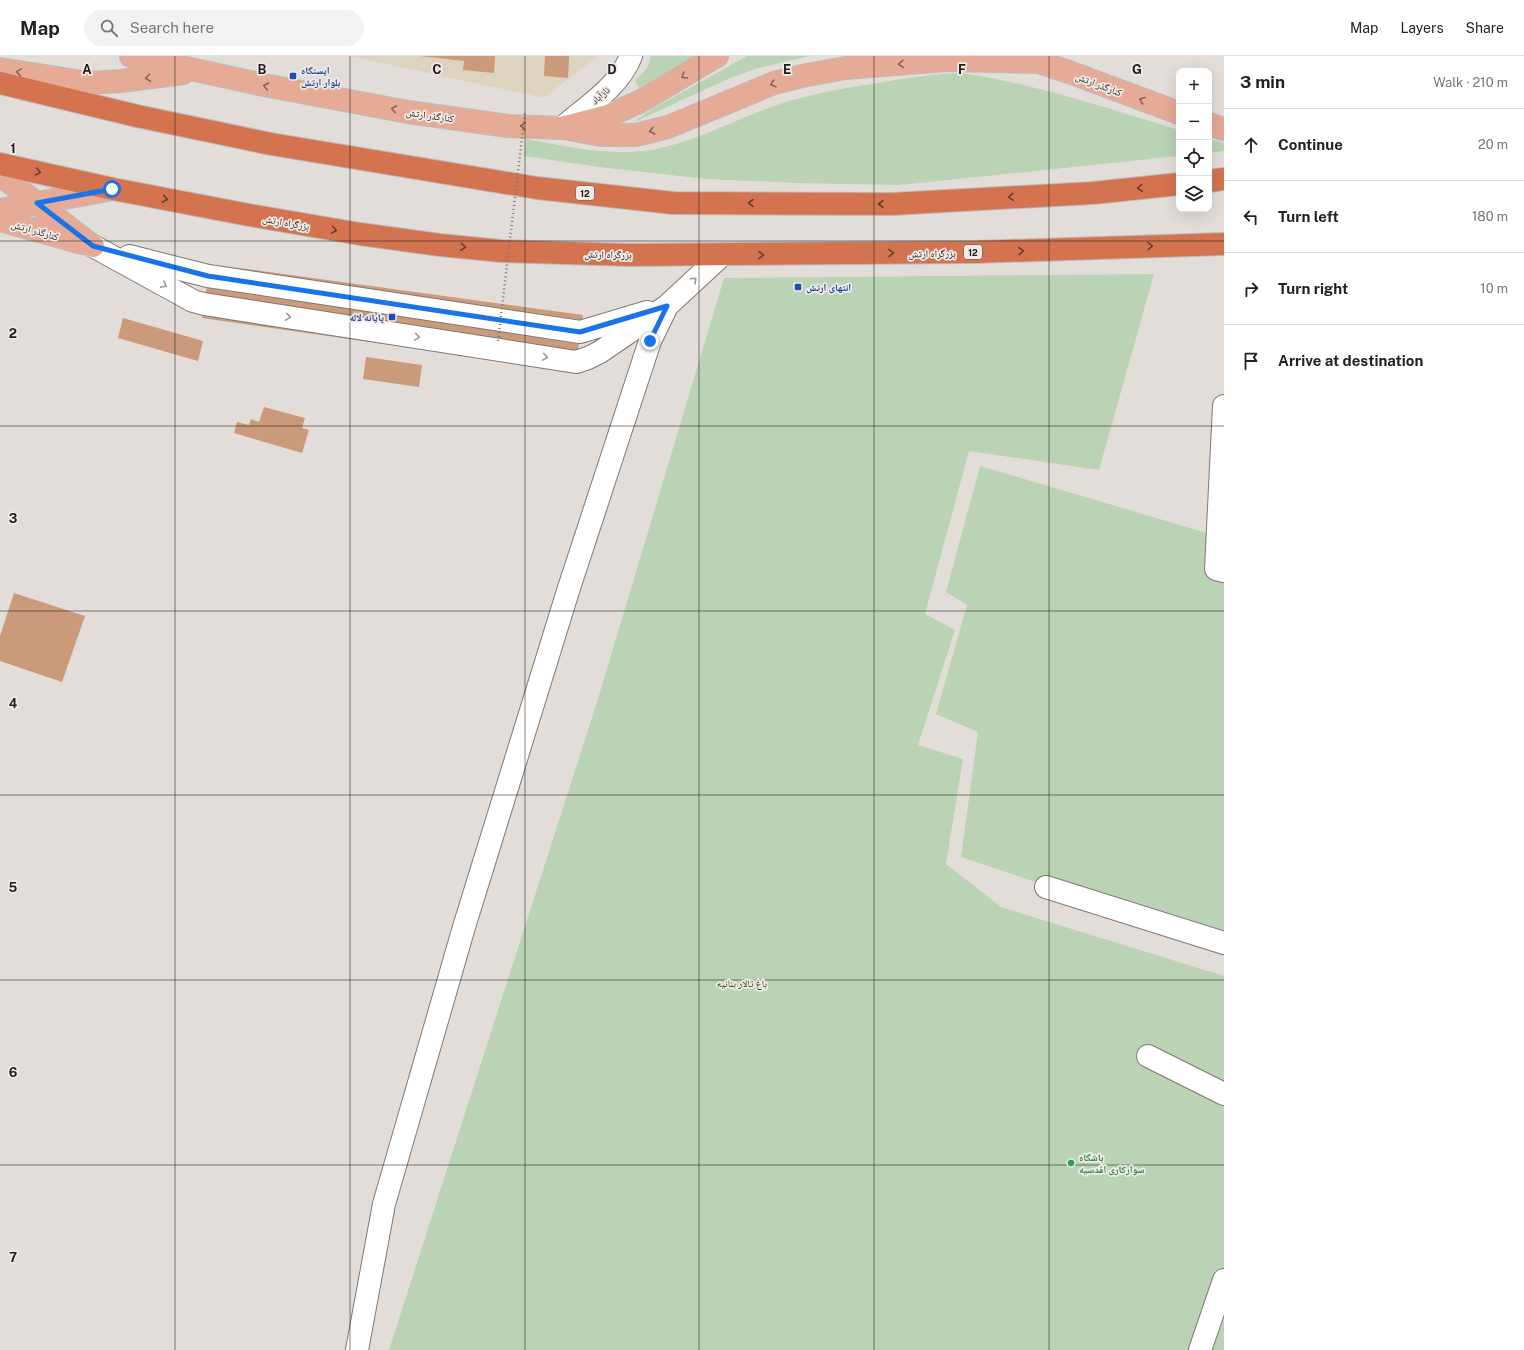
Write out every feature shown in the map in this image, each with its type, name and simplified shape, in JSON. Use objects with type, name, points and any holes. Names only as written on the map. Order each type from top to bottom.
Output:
[{"type":"highway","name":"12","points":[[0,83],[137,116],[271,144],[537,188],[673,203],[892,204],[1093,193],[1176,184]]},
{"type":"highway","name":"بزرگراه ارتش","points":[[0,164],[112,189],[264,218],[360,234],[440,245],[501,251],[722,255],[975,252],[1224,244]]},
{"type":"highway","points":[[1212,181],[1224,179]]},
{"type":"main road","name":"کنارگذر ارتش","points":[[135,56],[264,85],[408,112],[508,126],[562,128],[601,135],[636,135],[668,127],[774,84],[802,76],[845,68],[947,60],[1028,59],[1176,112]]},
{"type":"main road","name":"کنارگذر ارتش","points":[[562,128],[608,116],[641,101],[717,56]]},
{"type":"main road","points":[[0,69],[89,83],[121,81],[200,71]]},
{"type":"main road","points":[[1212,125],[1224,129]]},
{"type":"main road","points":[[0,175],[93,246]]},
{"type":"main road","points":[[0,210],[112,189]]},
{"type":"main road","name":"کنارگذر ارتش","points":[[0,220],[93,246]]},
{"type":"street","name":"نازآباد","points":[[562,128],[607,90],[621,74],[631,56]]},
{"type":"street","points":[[93,246],[208,276],[580,332],[667,306]]},
{"type":"street","points":[[93,246],[193,301],[204,304],[576,362],[600,352],[667,306],[722,255]]},
{"type":"street","points":[[357,1350],[384,1204],[464,927],[568,591],[650,341],[667,306]]},
{"type":"street","points":[[1224,406],[1216,569],[1224,571]]},
{"type":"street","points":[[1046,887],[1224,943]]},
{"type":"street","points":[[1148,1056],[1224,1094]]},
{"type":"street","points":[[1200,1350],[1224,1280]]},
{"type":"path","points":[[498,341],[525,112]]},
{"type":"shaded area","points":[[350,56],[598,56],[544,98]]},
{"type":"green space","points":[[651,56],[694,56],[639,88],[635,81],[647,68]]},
{"type":"green space","points":[[747,56],[809,56],[755,69],[728,79],[632,123],[652,109]]},
{"type":"green space","points":[[961,73],[1017,83],[1098,105],[1176,129],[1176,156],[899,185],[796,183],[706,179],[599,167],[524,156],[526,139],[599,151],[628,152],[660,148],[677,144],[777,105],[802,98],[840,89],[929,75]]},
{"type":"green space","points":[[1212,140],[1224,143],[1224,151],[1212,153]]},
{"type":"green space","name":"باغ تالار بنانیه","points":[[1154,274],[1099,470],[969,451],[925,614],[955,630],[918,745],[963,759],[946,864],[1001,907],[1224,976],[1224,1350],[389,1350],[597,702],[724,278]]},
{"type":"green space","points":[[980,466],[1224,538],[1224,945],[961,857],[978,732],[936,714],[967,605],[946,592]]},
{"type":"building","points":[[420,56],[495,56],[494,73],[463,70],[464,61]]},
{"type":"building","points":[[545,56],[569,56],[568,78],[544,76]]},
{"type":"building","name":"پایانه لاله","points":[[210,264],[583,315],[575,371],[202,318]]},
{"type":"building","points":[[123,318],[203,341],[198,361],[118,338]]},
{"type":"building","points":[[366,357],[422,365],[419,387],[363,379]]},
{"type":"building","points":[[264,407],[305,418],[302,428],[309,430],[302,453],[234,433],[237,422],[249,425],[251,419],[259,422]]},
{"type":"building","points":[[14,593],[85,616],[62,682],[0,661],[0,636]]},
{"type":"place","name":"ایستگاه بلوار ارتش","points":[[293,76]]},
{"type":"place","name":"انتهای ارتش","points":[[798,287]]},
{"type":"place","name":"پایانه لاله","points":[[392,317]]},
{"type":"place","name":"باشگاه سوارکاری اقدسیه","points":[[1071,1163]]},
{"type":"route","points":[[112,189],[37,203],[93,246],[191,273],[208,276],[580,332],[667,306],[650,341]]}]
